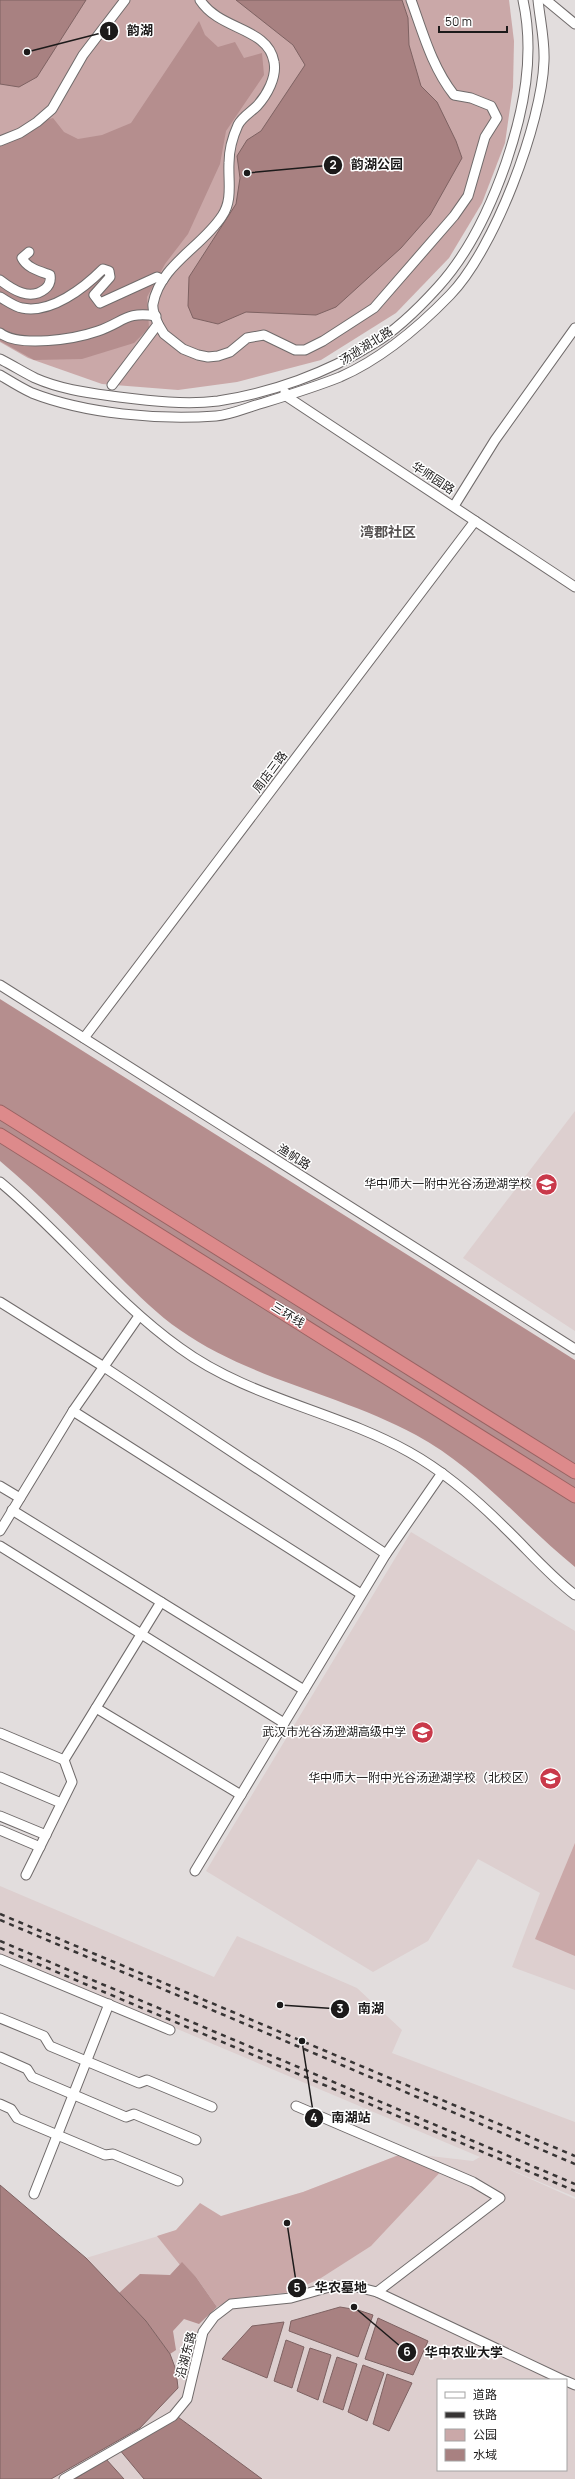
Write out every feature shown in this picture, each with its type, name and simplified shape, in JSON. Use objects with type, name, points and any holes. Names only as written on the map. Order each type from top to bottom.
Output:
[{"type":"highway","name":"三环线","points":[[0,1112],[575,1472]]},
{"type":"highway","name":"三环线","points":[[0,1135],[575,1496]]},
{"type":"street","points":[[0,141],[20,133],[37,122],[52,109],[83,55],[125,0]]},
{"type":"street","points":[[200,0],[213,16],[256,35],[268,46],[274,61],[274,76],[258,105],[238,124],[230,154],[230,190],[223,216],[182,257],[164,280],[153,305],[157,320],[173,341],[198,356],[218,356],[230,352],[247,338],[264,335],[295,350],[305,350],[324,341],[374,308],[454,216],[468,196],[485,137],[497,118],[491,106],[471,98],[454,95],[438,72],[411,0]]},
{"type":"street","name":"汤逊湖北路","points":[[0,359],[36,378],[77,392],[150,401],[216,401],[283,386],[330,366],[374,344],[408,317],[439,286],[467,247],[501,178],[523,103],[529,58],[528,26],[523,0]]},
{"type":"street","name":"汤逊湖北路","points":[[0,375],[30,392],[74,406],[142,414],[218,416],[286,396],[341,376],[394,346],[451,294],[477,258],[496,222],[525,151],[539,101],[544,60],[538,0]]},
{"type":"street","points":[[546,0],[575,24]]},
{"type":"street","points":[[0,280],[19,292],[29,294],[38,294],[47,288],[51,281],[50,275],[33,269],[24,263],[22,258],[29,252]]},
{"type":"street","points":[[0,297],[21,308],[37,309],[50,306],[91,281],[103,269],[109,271],[110,277],[94,295],[100,303],[148,280],[157,277],[164,280]]},
{"type":"street","points":[[0,333],[5,337],[25,341],[48,340],[98,331],[138,313],[157,320]]},
{"type":"street","points":[[112,385],[157,320]]},
{"type":"street","points":[[454,506],[495,440],[575,328]]},
{"type":"street","points":[[283,386],[286,396]]},
{"type":"street","name":"华师园路","points":[[286,396],[575,587]]},
{"type":"street","name":"周店三路","points":[[84,1038],[475,521]]},
{"type":"street","name":"渔帆路","points":[[0,985],[575,1349]]},
{"type":"street","points":[[0,1182],[139,1316],[179,1348],[218,1372],[373,1434],[408,1452],[442,1473],[506,1528],[532,1558],[575,1595]]},
{"type":"street","points":[[0,1302],[104,1367],[386,1554]]},
{"type":"street","points":[[0,1530],[73,1412],[139,1316]]},
{"type":"street","points":[[73,1412],[361,1594]]},
{"type":"street","points":[[195,1871],[361,1594],[386,1554],[442,1473]]},
{"type":"street","points":[[0,1486],[20,1498]]},
{"type":"street","points":[[12,1510],[304,1690]]},
{"type":"street","points":[[0,1546],[284,1723]]},
{"type":"street","points":[[64,1760],[161,1602]]},
{"type":"street","points":[[96,1708],[240,1796]]},
{"type":"street","points":[[0,1733],[64,1760],[72,1782],[26,1875]]},
{"type":"street","points":[[0,1777],[61,1803]]},
{"type":"street","points":[[0,1816],[46,1835]]},
{"type":"street","points":[[0,1830],[40,1846]]},
{"type":"street","points":[[0,1959],[170,2030]]},
{"type":"street","points":[[34,2194],[109,2004]]},
{"type":"street","points":[[0,2018],[44,2036],[50,2046],[86,2062],[138,2083],[147,2080],[212,2107]]},
{"type":"street","points":[[0,2057],[27,2069],[32,2077],[74,2095],[126,2117],[134,2114],[196,2140]]},
{"type":"street","points":[[0,2104],[11,2109],[16,2118],[105,2155],[113,2154],[178,2181]]},
{"type":"street","points":[[296,2106],[473,2182],[500,2198],[377,2292]]},
{"type":"street","name":"沿湖东路","points":[[64,2479],[173,2416],[187,2399],[203,2332],[214,2317],[232,2304],[291,2298],[333,2286],[357,2287],[377,2292],[561,2379]]},
{"type":"shaded area","points":[[199,21],[205,35],[218,47],[235,42],[244,58],[262,53],[264,75],[226,131],[220,164],[188,234],[165,264],[147,297],[149,328],[134,343],[82,359],[34,360],[0,341],[0,141],[37,122],[53,118],[64,132],[78,139],[102,135],[131,123]]},
{"type":"shaded area","points":[[0,999],[575,1360],[575,1567],[479,1480],[438,1448],[416,1435],[357,1408],[236,1362],[207,1347],[180,1330],[141,1297],[46,1202],[0,1161]]},
{"type":"shaded area","name":"华中师大一附中光谷汤逊湖学校","points":[[575,1111],[575,1331],[463,1258]]},
{"type":"shaded area","name":"武汉市光谷汤逊湖高级中学","points":[[411,1532],[575,1631],[575,1990],[512,1967],[540,1893],[478,1859],[428,1941],[373,1972],[206,1871]]},
{"type":"shaded area","points":[[0,1886],[214,1977],[237,1936],[357,1988],[402,2030],[392,2053],[575,2122],[575,2197],[500,2165],[575,2199],[575,2479],[51,2479],[63,2471],[146,2321],[86,2258],[303,2192],[404,2153],[473,2161],[480,2157],[0,1954]]},
{"type":"shaded area","points":[[182,2262],[196,2277],[217,2307],[199,2324],[184,2319],[173,2331],[176,2350],[170,2354],[146,2321],[119,2293],[140,2274],[170,2275]]},
{"type":"green space","points":[[0,0],[509,0],[514,41],[513,87],[505,143],[482,203],[449,258],[396,313],[321,360],[237,382],[178,390],[102,384],[28,358],[0,342]]},
{"type":"green space","points":[[575,1843],[575,1956],[535,1939]]},
{"type":"green space","points":[[404,2153],[445,2167],[371,2246],[321,2278],[291,2292],[232,2299],[217,2307],[196,2277],[182,2263],[180,2265],[157,2236],[176,2230],[200,2203],[221,2216],[303,2192]]},
{"type":"water","points":[[0,0],[86,0],[37,77],[19,87],[0,84]]},
{"type":"water","points":[[236,0],[402,0],[408,18],[409,45],[421,86],[437,102],[456,141],[462,158],[430,215],[401,248],[336,307],[316,315],[246,312],[218,324],[193,318],[188,306],[189,277],[236,204],[240,178],[237,156],[247,140],[261,131],[305,65],[293,45]]},
{"type":"water","points":[[0,2185],[86,2258],[146,2321],[170,2354],[176,2370],[178,2388],[140,2428],[51,2479],[0,2479]]},
{"type":"water","points":[[340,2307],[358,2310],[373,2315],[358,2357],[289,2331],[291,2321]]},
{"type":"water","points":[[378,2318],[428,2341],[413,2375],[365,2359]]},
{"type":"water","points":[[284,2322],[267,2378],[222,2359],[252,2326]]},
{"type":"water","points":[[286,2340],[304,2347],[292,2388],[274,2381]]},
{"type":"water","points":[[310,2348],[331,2355],[318,2400],[297,2391]]},
{"type":"water","points":[[337,2357],[357,2364],[343,2410],[323,2402]]},
{"type":"water","points":[[363,2365],[384,2373],[367,2421],[348,2412]]},
{"type":"water","points":[[387,2374],[412,2383],[389,2431],[373,2424]]},
{"type":"water","points":[[178,2417],[262,2479],[144,2479],[119,2449]]},
{"type":"water","points":[[106,2459],[124,2479],[75,2479]]},
{"type":"railway","points":[[0,1914],[575,2156]]},
{"type":"railway","points":[[0,1920],[575,2164]]},
{"type":"railway","points":[[0,1941],[575,2184]]},
{"type":"railway","points":[[0,1948],[575,2191]]},
{"type":"place","name":"韵湖","points":[[27,52]]},
{"type":"place","name":"韵湖公园","points":[[247,173]]},
{"type":"place","name":"华中师大一附中光谷汤逊湖学校","points":[[547,1184]]},
{"type":"place","name":"武汉市光谷汤逊湖高级中学","points":[[422,1732]]},
{"type":"place","name":"华中师大一附中光谷汤逊湖学校（北校区）","points":[[551,1778]]},
{"type":"place","name":"南湖","points":[[280,2005]]},
{"type":"place","name":"南湖站","points":[[302,2041]]},
{"type":"place","name":"华农墓地","points":[[287,2223]]},
{"type":"place","name":"华中农业大学","points":[[354,2307]]},
{"type":"district","name":"湾郡社区","points":[[388,532]]}]
